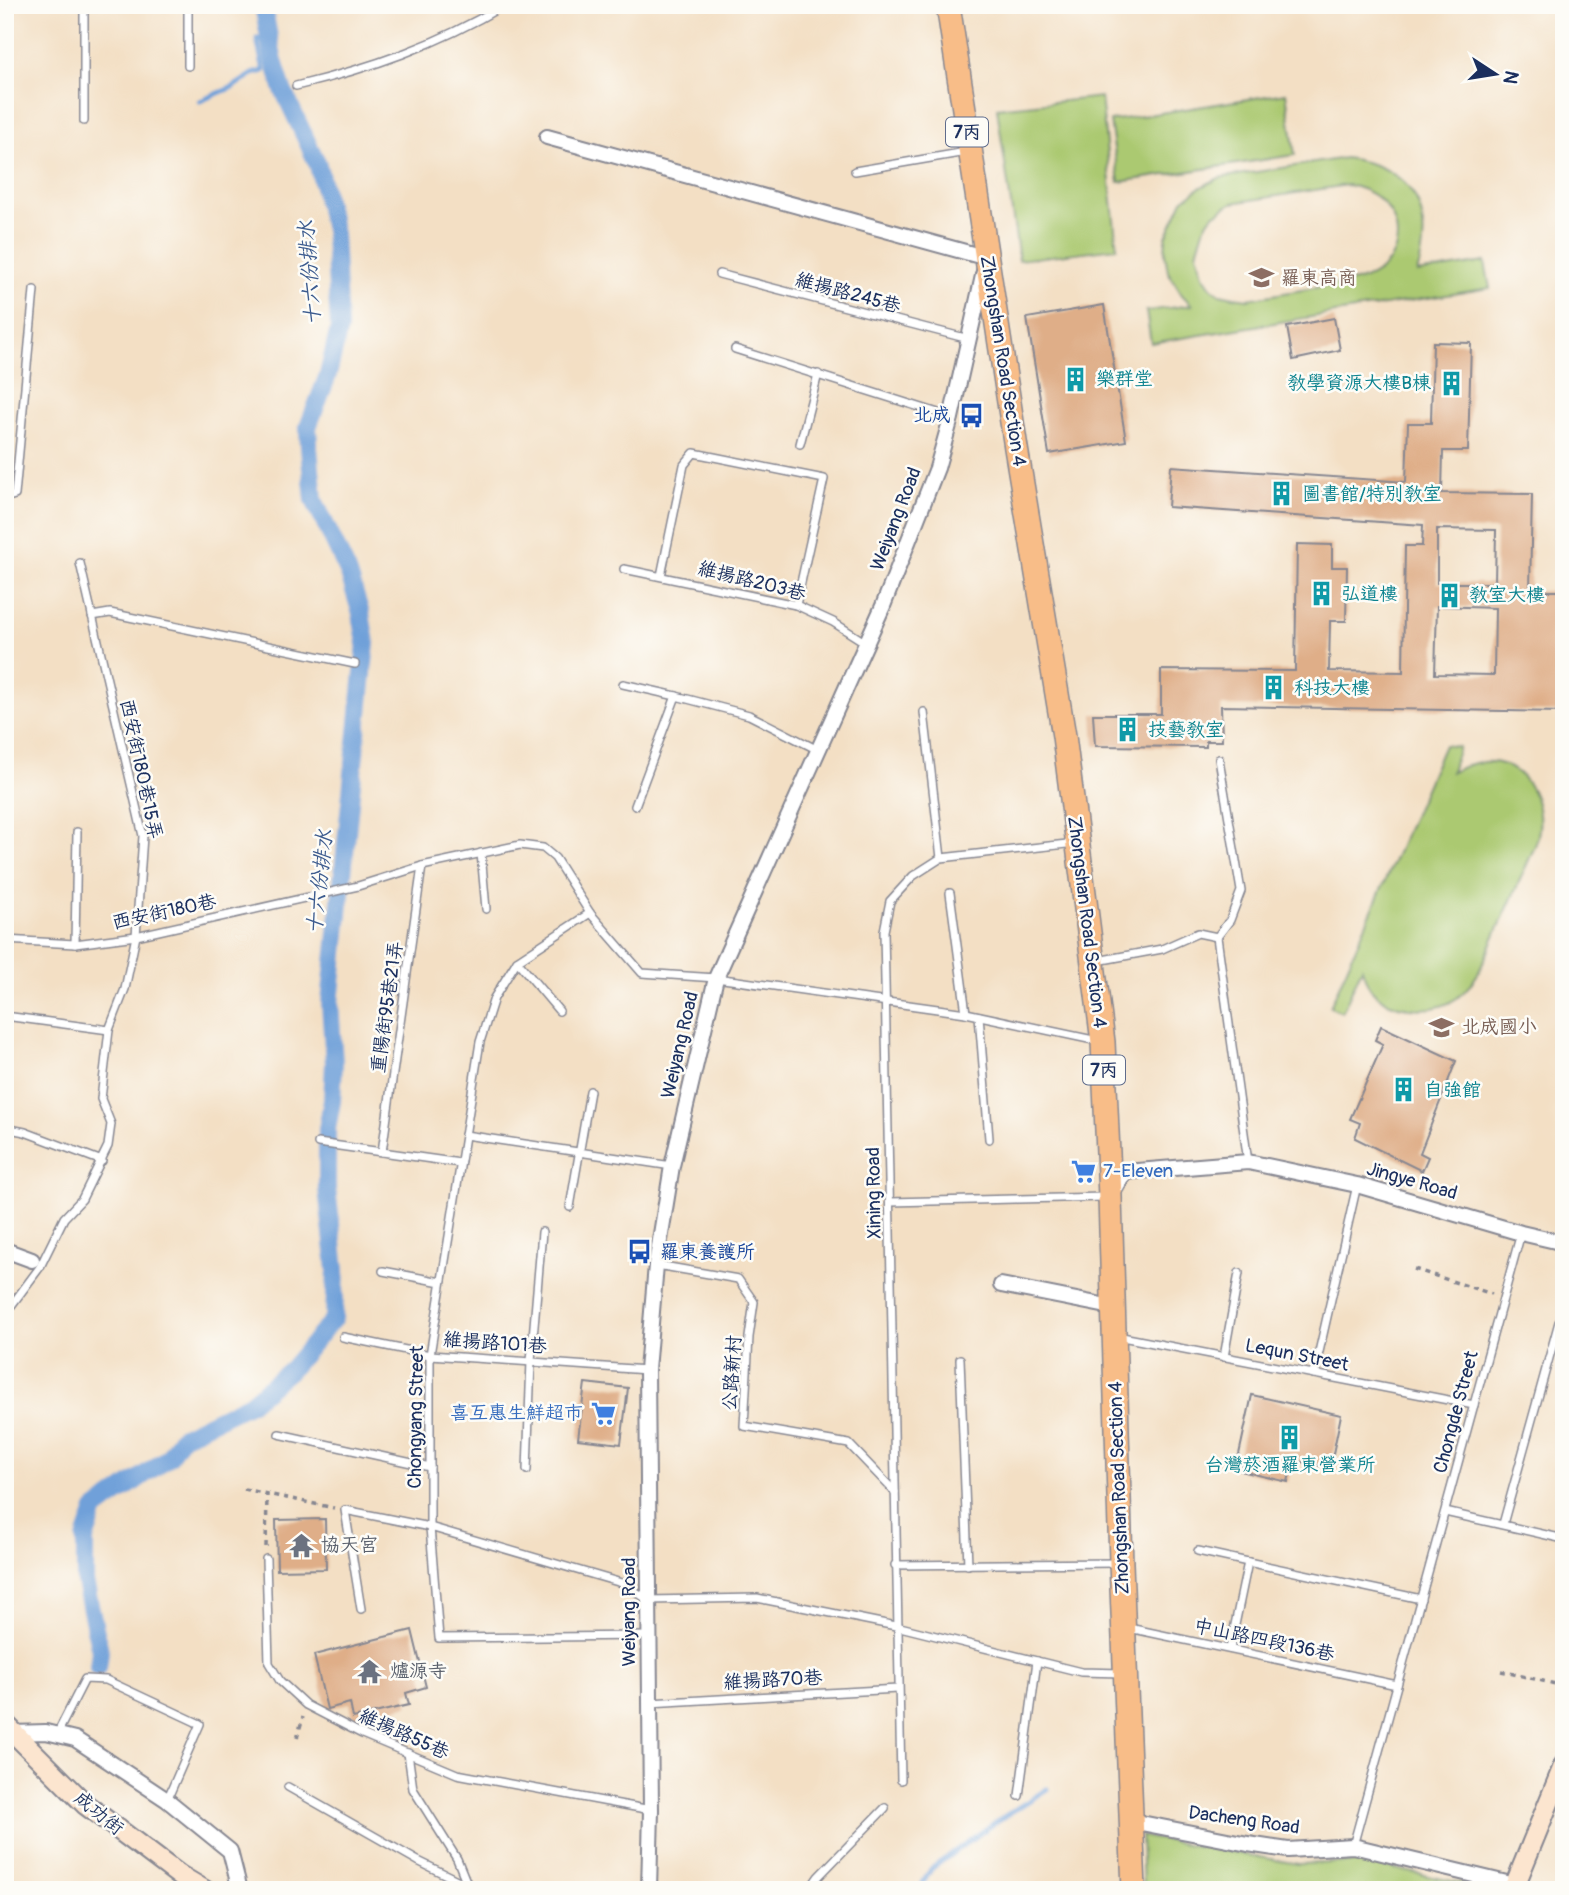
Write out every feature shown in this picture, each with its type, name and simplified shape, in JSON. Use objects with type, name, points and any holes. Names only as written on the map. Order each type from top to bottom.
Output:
[{"type":"main road","name":"Zhongshan Road Section 4","points":[[948,5],[1016,448],[1064,736],[1103,1042],[1133,1890]]},
{"type":"street","points":[[547,137],[987,258]]},
{"type":"street","name":"Weiyang Road","points":[[649,1890],[651,1810],[647,1370],[656,1265],[672,1166],[716,978],[883,606],[937,468],[970,340],[987,258]]},
{"type":"street","name":"Jingye Road","points":[[1110,1197],[1125,1172],[1248,1162],[1356,1185],[1564,1243]]},
{"type":"street","points":[[5,1250],[32,1260]]},
{"type":"street","points":[[1001,1285],[1112,1307]]},
{"type":"street","points":[[9,1728],[46,1732],[75,1739],[167,1800],[230,1851],[240,1890]]},
{"type":"street","name":"成功街","points":[[9,1728],[86,1805],[179,1875],[204,1890]]},
{"type":"street","points":[[1514,1887],[1564,1765]]},
{"type":"street","name":"Dacheng Road","points":[[1131,1821],[1288,1850],[1353,1846],[1514,1887]]},
{"type":"lane","points":[[84,5],[84,121]]},
{"type":"lane","points":[[188,5],[188,65]]},
{"type":"lane","points":[[296,86],[362,70],[476,22],[504,5]]},
{"type":"lane","points":[[855,171],[970,152]]},
{"type":"lane","name":"維揚路245巷","points":[[719,274],[970,340]]},
{"type":"lane","points":[[5,498],[16,495],[34,290]]},
{"type":"lane","points":[[735,349],[951,418]]},
{"type":"lane","points":[[800,444],[818,374]]},
{"type":"lane","points":[[661,576],[684,465],[694,453],[824,479],[796,606]]},
{"type":"lane","name":"西安街180巷15弄","points":[[80,563],[143,836],[136,936],[125,989],[109,1030],[101,1100],[111,1124],[108,1146],[102,1161]]},
{"type":"lane","name":"維揚路203巷","points":[[624,569],[796,606],[833,622],[866,643]]},
{"type":"lane","points":[[92,616],[110,613],[355,664]]},
{"type":"lane","points":[[623,684],[749,715],[818,750]]},
{"type":"lane","points":[[635,806],[676,696]]},
{"type":"lane","points":[[924,712],[942,858]]},
{"type":"lane","points":[[1219,759],[1241,891],[1230,920],[1217,937],[1248,1162]]},
{"type":"lane","points":[[75,944],[77,832]]},
{"type":"lane","name":"Xining Road","points":[[901,1780],[884,931],[890,901],[913,876],[942,858],[1076,843]]},
{"type":"lane","name":"西安街180巷","points":[[5,940],[75,944],[136,936],[358,886],[422,866],[520,845],[543,848],[555,858],[590,913]]},
{"type":"lane","points":[[481,853],[486,909]]},
{"type":"lane","name":"重陽街95巷21弄","points":[[382,1152],[422,866]]},
{"type":"lane","points":[[950,893],[966,1013]]},
{"type":"lane","points":[[590,913],[642,973],[716,978],[887,1001],[966,1013],[1103,1042]]},
{"type":"lane","name":"Chongyang Street","points":[[590,913],[517,961],[494,998],[480,1042],[430,1354],[430,1527],[439,1638],[648,1636]]},
{"type":"lane","points":[[1093,962],[1163,949],[1198,933],[1217,937]]},
{"type":"lane","points":[[517,961],[559,1011]]},
{"type":"lane","points":[[5,1016],[109,1030]]},
{"type":"lane","points":[[979,1016],[989,1139]]},
{"type":"lane","points":[[570,1206],[590,1091]]},
{"type":"lane","points":[[5,1128],[25,1132],[102,1161],[82,1199],[64,1218],[40,1267],[5,1314]]},
{"type":"lane","points":[[465,1135],[672,1166]]},
{"type":"lane","points":[[318,1143],[460,1163]]},
{"type":"lane","points":[[1314,1374],[1356,1185]]},
{"type":"lane","points":[[890,1202],[1110,1197]]},
{"type":"lane","points":[[527,1470],[531,1362],[542,1232]]},
{"type":"lane","name":"Chongde Street","points":[[1353,1846],[1521,1233]]},
{"type":"lane","name":"公路新村","points":[[656,1265],[738,1279],[754,1302],[749,1336],[744,1426],[849,1444],[895,1492]]},
{"type":"lane","points":[[383,1271],[442,1282]]},
{"type":"lane","points":[[1224,1357],[1239,1273]]},
{"type":"lane","points":[[1503,1524],[1559,1322]]},
{"type":"lane","name":"Lequn Street","points":[[1114,1335],[1474,1405]]},
{"type":"lane","name":"維揚路101巷","points":[[343,1337],[430,1354],[647,1370]]},
{"type":"lane","points":[[960,1359],[968,1565]]},
{"type":"lane","points":[[279,1434],[430,1468]]},
{"type":"lane","points":[[361,1609],[345,1510],[430,1527],[625,1584],[648,1600],[757,1598],[896,1626],[1081,1672],[1126,1673]]},
{"type":"lane","points":[[1445,1512],[1564,1539]]},
{"type":"lane","points":[[1198,1551],[1421,1599]]},
{"type":"lane","name":"維揚路55巷","points":[[266,1559],[268,1663],[279,1681],[306,1705],[362,1734],[457,1774],[651,1810]]},
{"type":"lane","points":[[1230,1649],[1248,1562]]},
{"type":"lane","points":[[895,1565],[1121,1563]]},
{"type":"lane","name":"中山路四段136巷","points":[[1125,1628],[1397,1685]]},
{"type":"lane","points":[[1020,1796],[1037,1661]]},
{"type":"lane","points":[[56,1735],[85,1679],[106,1680],[200,1724],[167,1800]]},
{"type":"lane","name":"維揚路70巷","points":[[649,1703],[898,1689]]},
{"type":"lane","points":[[408,1753],[414,1789],[457,1859],[469,1888]]},
{"type":"lane","points":[[288,1787],[469,1888]]},
{"type":"lane","points":[[808,1890],[884,1808]]},
{"type":"path","points":[[1414,1269],[1503,1297]]},
{"type":"path","points":[[244,1489],[345,1510]]},
{"type":"path","points":[[266,1559],[267,1494]]},
{"type":"path","points":[[1501,1671],[1564,1686]]},
{"type":"path","points":[[297,1738],[306,1705]]},
{"type":"green space","points":[[1286,93],[1295,155],[1119,182],[1110,121]]},
{"type":"green space","points":[[1101,97],[1117,248],[1019,260],[997,108]]},
{"type":"green space","points":[[1345,158],[1388,171],[1403,181],[1414,195],[1420,211],[1422,250],[1417,273],[1485,262],[1490,288],[1151,343],[1146,311],[1192,305],[1182,295],[1168,272],[1166,237],[1183,200],[1219,178]],"holes":[[[1347,185],[1366,191],[1380,200],[1391,213],[1396,228],[1396,243],[1391,258],[1380,271],[1362,280],[1248,299],[1220,294],[1203,275],[1197,253],[1205,226],[1212,216],[1232,203]]]},
{"type":"green space","points":[[1444,745],[1459,747],[1451,772],[1471,764],[1489,762],[1505,765],[1518,773],[1528,784],[1539,814],[1535,846],[1479,972],[1461,995],[1437,1007],[1425,1009],[1400,1006],[1379,996],[1370,988],[1362,968],[1342,1012],[1330,1007]]},
{"type":"green space","points":[[1141,1836],[1298,1864],[1364,1862],[1493,1890],[1143,1890]]},
{"type":"building","name":"樂群堂","points":[[1104,305],[1126,441],[1049,454],[1027,318]]},
{"type":"building","points":[[1334,318],[1340,350],[1293,360],[1287,327]]},
{"type":"building","points":[[1433,342],[1471,343],[1468,451],[1443,451],[1442,493],[1532,494],[1530,591],[1564,591],[1564,712],[1221,706],[1222,741],[1206,741],[1206,747],[1095,746],[1093,714],[1161,714],[1161,670],[1295,671],[1297,544],[1332,545],[1332,567],[1347,567],[1346,621],[1330,621],[1329,671],[1403,672],[1405,546],[1422,546],[1423,525],[1168,507],[1171,466],[1406,482],[1408,423],[1431,423]],"holes":[[[1437,529],[1496,530],[1495,583],[1437,583]],[[1437,606],[1495,608],[1494,675],[1435,674]]]},
{"type":"building","name":"自強館","points":[[1381,1026],[1456,1061],[1420,1153],[1428,1157],[1422,1171],[1355,1138],[1360,1123],[1350,1119],[1383,1044],[1375,1040]]},
{"type":"building","name":"喜互惠生鮮超市","points":[[585,1383],[628,1388],[621,1444],[578,1439]]},
{"type":"building","name":"台灣菸酒羅東營業所","points":[[1252,1395],[1341,1415],[1330,1468],[1293,1460],[1288,1482],[1241,1471],[1244,1460],[1238,1459]]},
{"type":"building","name":"協天宮","points":[[325,1519],[326,1569],[277,1570],[276,1520]]},
{"type":"building","name":"爐源寺","points":[[412,1630],[426,1687],[406,1693],[409,1705],[353,1718],[350,1703],[327,1709],[314,1655]]},
{"type":"waterway","name":"十六份排水","points":[[98,1667],[100,1651],[85,1582],[85,1539],[95,1510],[169,1457],[181,1437],[250,1403],[291,1369],[334,1318],[336,1270],[327,1188],[327,1129],[334,1063],[330,1003],[366,643],[349,574],[314,500],[309,448],[308,427],[328,375],[339,328],[334,234],[318,165],[283,90],[273,58],[263,5]]},
{"type":"waterway","points":[[200,101],[264,71],[257,39],[269,36]]},
{"type":"waterway","points":[[919,1890],[931,1869],[1047,1789]]},
{"type":"place","name":"羅東高商","points":[[1261,278]]},
{"type":"place","name":"樂群堂","points":[[1076,379]]},
{"type":"place","name":"教學資源大樓B棟","points":[[1451,383]]},
{"type":"place","name":"北成","points":[[971,415]]},
{"type":"place","name":"圖書館/特別教室","points":[[1282,494]]},
{"type":"place","name":"弘道樓","points":[[1321,594]]},
{"type":"place","name":"教室大樓","points":[[1449,595]]},
{"type":"place","name":"科技大樓","points":[[1274,688]]},
{"type":"place","name":"技藝教室","points":[[1128,730]]},
{"type":"place","name":"北成國小","points":[[1441,1027]]},
{"type":"place","name":"自強館","points":[[1404,1090]]},
{"type":"place","name":"7-Eleven","points":[[1083,1171]]},
{"type":"place","name":"羅東養護所","points":[[640,1252]]},
{"type":"place","name":"喜互惠生鮮超市","points":[[603,1413]]},
{"type":"place","name":"台灣菸酒羅東營業所","points":[[1290,1437]]},
{"type":"place","name":"協天宮","points":[[301,1545]]},
{"type":"place","name":"爐源寺","points":[[370,1671]]}]
